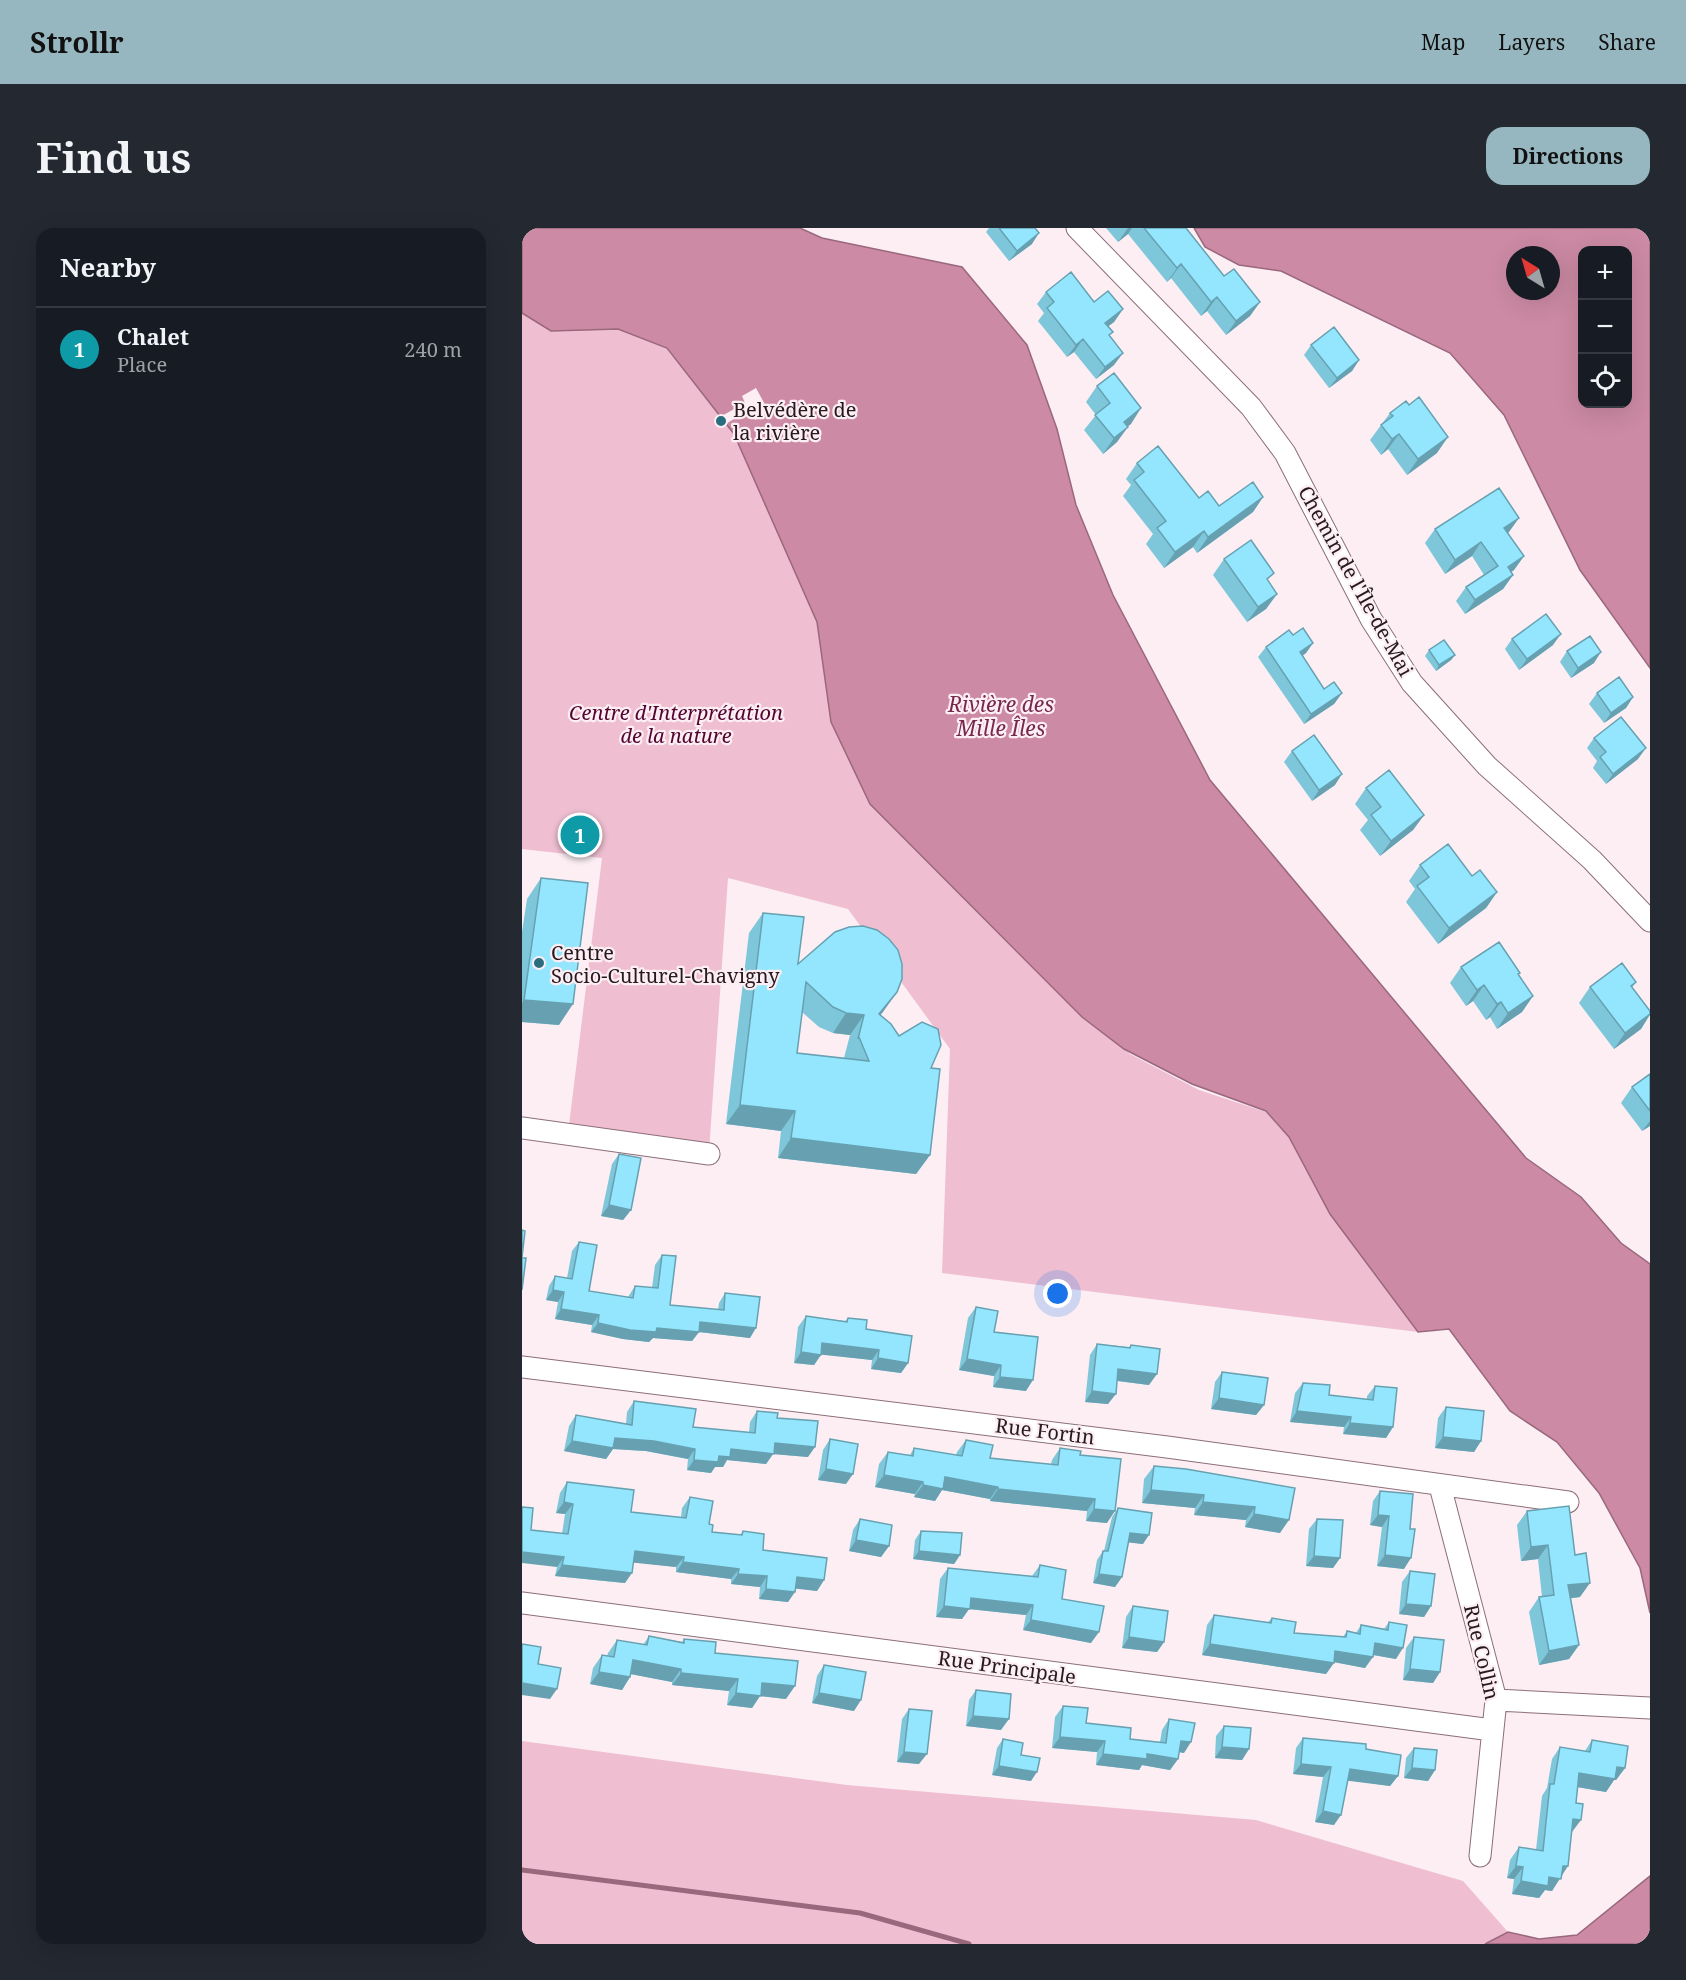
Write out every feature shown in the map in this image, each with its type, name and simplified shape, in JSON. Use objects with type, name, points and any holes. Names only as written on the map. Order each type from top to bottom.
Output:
[{"type":"street","name":"Chemin de l'Île-de-Mai","points":[[1077,228],[1251,407],[1285,453],[1371,619],[1412,683],[1487,766],[1592,861],[1650,921]]},
{"type":"street","points":[[522,1128],[709,1154]]},
{"type":"street","name":"Rue Fortin","points":[[522,1367],[1167,1447],[1568,1502]]},
{"type":"street","name":"Rue Collin","points":[[1440,1486],[1496,1700],[1480,1856]]},
{"type":"street","name":"Rue Principale","points":[[522,1603],[1492,1730]]},
{"type":"street","points":[[1496,1700],[1650,1708]]},
{"type":"green space","name":"Centre d'Interprétation de la nature","points":[[522,313],[551,331],[618,329],[667,348],[734,434],[817,622],[831,722],[870,804],[1086,1017],[1130,1054],[1199,1090],[1266,1112],[1289,1137],[1330,1214],[1418,1332],[942,1273],[950,1049],[848,909],[728,878],[709,1152],[568,1133],[602,858],[522,849]]},
{"type":"green space","points":[[522,1741],[847,1785],[1256,1820],[1463,1881],[1508,1932],[1485,1944],[522,1944]]},
{"type":"water","name":"Rivière des Mille Îles","points":[[522,228],[800,228],[822,238],[962,267],[1027,345],[1057,429],[1076,505],[1113,595],[1210,780],[1526,1158],[1581,1197],[1621,1243],[1650,1264],[1650,1613],[1640,1568],[1599,1493],[1557,1442],[1510,1411],[1449,1329],[1418,1332],[1330,1214],[1289,1137],[1266,1111],[1192,1084],[1124,1049],[1082,1017],[870,804],[831,722],[817,622],[734,434],[667,348],[618,329],[551,331],[522,313]]},
{"type":"water","points":[[1194,228],[1650,228],[1650,668],[1580,570],[1504,415],[1450,353],[1281,271],[1239,265],[1205,247]]},
{"type":"water","points":[[1650,1876],[1650,1944],[1485,1944],[1508,1932],[1539,1939],[1577,1935]]},
{"type":"pier","points":[[756,388],[769,412],[755,420],[749,410],[724,425],[718,418],[745,403],[742,396]]},
{"type":"building","points":[[999,228],[1035,228],[1039,233],[1017,251]]},
{"type":"building","points":[[1144,228],[1186,228],[1224,276],[1234,269],[1260,302],[1236,321],[1217,297],[1211,302],[1181,264],[1177,268]]},
{"type":"building","points":[[1071,272],[1094,302],[1108,291],[1123,309],[1105,323],[1113,332],[1109,335],[1123,353],[1105,367],[1083,339],[1076,345],[1047,308],[1054,302],[1046,292]]},
{"type":"building","points":[[1334,327],[1359,360],[1337,378],[1311,345]]},
{"type":"building","points":[[1114,373],[1141,408],[1124,422],[1128,427],[1114,438],[1095,415],[1110,403],[1097,386]]},
{"type":"building","points":[[1419,397],[1448,437],[1418,459],[1399,434],[1392,439],[1381,425],[1393,416],[1390,413],[1406,401],[1409,405]]},
{"type":"building","points":[[1158,446],[1199,498],[1208,491],[1219,506],[1253,482],[1263,497],[1208,537],[1204,531],[1175,552],[1157,528],[1166,521],[1134,480],[1144,472],[1137,463]]},
{"type":"building","points":[[1499,488],[1519,518],[1504,528],[1524,556],[1508,567],[1513,575],[1475,600],[1466,587],[1498,566],[1481,542],[1455,560],[1435,529]]},
{"type":"building","points":[[1251,540],[1274,573],[1267,579],[1277,594],[1258,607],[1224,559]]},
{"type":"building","points":[[1546,614],[1561,634],[1527,659],[1512,639]]},
{"type":"building","points":[[1303,628],[1313,643],[1300,652],[1324,689],[1334,682],[1342,693],[1311,714],[1266,647],[1289,630],[1293,635]]},
{"type":"building","points":[[1590,636],[1601,652],[1578,668],[1567,651]]},
{"type":"building","points":[[1444,640],[1455,655],[1439,665],[1429,650]]},
{"type":"building","points":[[1619,677],[1633,697],[1611,713],[1597,693]]},
{"type":"building","points":[[1621,717],[1646,748],[1613,774],[1600,757],[1606,752],[1594,738]]},
{"type":"building","points":[[1314,735],[1342,774],[1319,790],[1292,751]]},
{"type":"building","points":[[1389,770],[1424,815],[1391,841],[1371,815],[1381,807],[1366,788]]},
{"type":"building","points":[[577,822],[593,824],[591,838],[575,835]]},
{"type":"building","points":[[1448,844],[1472,876],[1480,870],[1497,892],[1449,928],[1417,886],[1429,877],[1420,865]]},
{"type":"building","points":[[541,878],[588,883],[573,1004],[524,1000]]},
{"type":"building","points":[[763,913],[804,917],[798,964],[835,932],[849,927],[863,926],[877,930],[889,939],[898,950],[902,964],[902,979],[897,992],[879,1014],[891,1024],[899,1036],[922,1022],[938,1029],[941,1045],[931,1068],[940,1069],[930,1155],[791,1138],[795,1111],[740,1105]],"holes":[[[806,982],[833,1007],[846,1013],[864,1015],[858,1039],[859,1037],[869,1061],[797,1053]]]},
{"type":"building","points":[[1499,942],[1533,996],[1508,1013],[1501,1002],[1497,1004],[1484,985],[1477,990],[1461,967]]},
{"type":"building","points":[[1622,963],[1636,982],[1631,986],[1650,1011],[1650,1014],[1625,1033],[1590,987]]},
{"type":"building","points":[[1650,1074],[1650,1111],[1632,1087]]},
{"type":"building","points":[[619,1154],[641,1158],[631,1210],[609,1205]]},
{"type":"building","points":[[522,1230],[525,1231],[522,1258]]},
{"type":"building","points":[[579,1242],[597,1245],[589,1291],[633,1298],[635,1286],[658,1288],[662,1255],[676,1256],[670,1305],[724,1310],[725,1293],[760,1297],[756,1328],[700,1322],[699,1332],[657,1328],[656,1332],[630,1330],[598,1323],[599,1315],[561,1309],[564,1292],[553,1290],[555,1276],[572,1279]]},
{"type":"building","points":[[522,1258],[526,1258],[522,1290]]},
{"type":"building","points":[[976,1307],[998,1311],[994,1332],[1038,1337],[1033,1380],[1000,1377],[1001,1365],[967,1359]]},
{"type":"building","points":[[806,1316],[847,1322],[848,1318],[867,1320],[866,1329],[912,1336],[908,1363],[878,1358],[879,1350],[822,1343],[821,1355],[801,1352]]},
{"type":"building","points":[[1097,1344],[1160,1349],[1157,1374],[1118,1369],[1116,1394],[1092,1391]]},
{"type":"building","points":[[1222,1372],[1268,1378],[1264,1405],[1219,1398]]},
{"type":"building","points":[[1303,1383],[1330,1385],[1329,1395],[1373,1400],[1375,1386],[1397,1388],[1393,1427],[1350,1423],[1351,1417],[1297,1411]]},
{"type":"building","points":[[634,1401],[696,1409],[693,1427],[755,1433],[757,1411],[778,1413],[777,1418],[818,1421],[815,1447],[775,1443],[774,1454],[731,1449],[730,1457],[719,1456],[718,1462],[694,1460],[695,1449],[654,1441],[615,1438],[613,1448],[572,1441],[576,1415],[632,1425]]},
{"type":"building","points":[[1446,1407],[1484,1411],[1481,1441],[1443,1437]]},
{"type":"building","points":[[830,1439],[858,1444],[853,1474],[826,1469]]},
{"type":"building","points":[[966,1440],[993,1445],[990,1458],[1058,1465],[1060,1448],[1081,1451],[1080,1455],[1121,1459],[1115,1511],[1094,1509],[1095,1499],[998,1489],[998,1487],[945,1477],[943,1489],[923,1485],[923,1482],[884,1475],[888,1452],[913,1456],[914,1448],[962,1456]]},
{"type":"building","points":[[1154,1466],[1186,1469],[1295,1488],[1289,1520],[1254,1514],[1255,1507],[1203,1502],[1204,1495],[1151,1490]]},
{"type":"building","points":[[567,1482],[634,1490],[631,1512],[686,1518],[690,1497],[713,1501],[709,1524],[713,1525],[712,1532],[742,1535],[743,1531],[764,1534],[763,1550],[827,1558],[824,1580],[797,1577],[795,1592],[766,1589],[767,1576],[738,1574],[739,1569],[683,1562],[684,1557],[635,1551],[632,1573],[562,1565],[564,1557],[522,1552],[522,1507],[533,1508],[531,1530],[568,1534],[573,1504],[564,1502]]},
{"type":"building","points":[[1380,1491],[1413,1494],[1410,1529],[1415,1529],[1411,1558],[1385,1555],[1389,1516],[1378,1515]]},
{"type":"building","points":[[1569,1506],[1575,1555],[1586,1553],[1590,1583],[1568,1585],[1579,1645],[1549,1651],[1539,1597],[1554,1595],[1548,1545],[1531,1547],[1527,1511]]},
{"type":"building","points":[[1118,1508],[1152,1513],[1149,1535],[1130,1533],[1122,1577],[1099,1574],[1103,1551],[1108,1551]]},
{"type":"building","points":[[860,1519],[892,1525],[889,1546],[856,1540]]},
{"type":"building","points":[[1317,1519],[1343,1520],[1340,1558],[1314,1556]]},
{"type":"building","points":[[921,1531],[962,1533],[960,1555],[919,1551]]},
{"type":"building","points":[[1040,1565],[1066,1570],[1062,1599],[1104,1606],[1099,1632],[1031,1620],[1033,1605],[971,1598],[970,1609],[944,1606],[948,1568],[1038,1577]]},
{"type":"building","points":[[1410,1571],[1435,1574],[1431,1606],[1406,1604]]},
{"type":"building","points":[[1133,1606],[1168,1611],[1164,1642],[1129,1637]]},
{"type":"building","points":[[1214,1615],[1271,1623],[1272,1618],[1296,1622],[1294,1633],[1346,1637],[1347,1631],[1360,1634],[1361,1625],[1388,1630],[1389,1622],[1407,1625],[1403,1648],[1375,1643],[1373,1657],[1335,1651],[1334,1663],[1210,1644]]},
{"type":"building","points":[[649,1636],[684,1643],[684,1639],[716,1642],[715,1653],[798,1661],[795,1686],[762,1683],[761,1696],[736,1693],[738,1679],[681,1673],[681,1669],[633,1660],[630,1677],[599,1672],[602,1655],[614,1657],[617,1640],[647,1645]]},
{"type":"building","points":[[1414,1637],[1444,1640],[1440,1672],[1410,1669]]},
{"type":"building","points":[[522,1644],[541,1647],[538,1664],[561,1668],[557,1689],[522,1683]]},
{"type":"building","points":[[824,1665],[866,1672],[861,1700],[819,1693]]},
{"type":"building","points":[[976,1690],[1011,1694],[1009,1719],[973,1716]]},
{"type":"building","points":[[1063,1706],[1088,1708],[1086,1723],[1131,1728],[1130,1739],[1166,1743],[1169,1719],[1195,1723],[1191,1742],[1181,1741],[1178,1759],[1147,1754],[1147,1759],[1103,1754],[1105,1741],[1060,1737]]},
{"type":"building","points":[[909,1709],[932,1711],[927,1754],[904,1752]]},
{"type":"building","points":[[1224,1726],[1251,1728],[1249,1749],[1222,1747]]},
{"type":"building","points":[[1303,1738],[1366,1744],[1366,1749],[1401,1755],[1398,1776],[1350,1769],[1341,1815],[1323,1811],[1331,1767],[1301,1764]]},
{"type":"building","points":[[1003,1739],[1023,1743],[1021,1755],[1040,1758],[1037,1772],[999,1766]]},
{"type":"building","points":[[1592,1740],[1628,1746],[1625,1768],[1617,1767],[1615,1779],[1579,1773],[1576,1803],[1583,1804],[1581,1820],[1573,1819],[1568,1866],[1563,1866],[1561,1879],[1549,1877],[1548,1886],[1521,1881],[1523,1867],[1516,1866],[1519,1847],[1543,1851],[1550,1784],[1554,1784],[1560,1747],[1590,1752]]},
{"type":"building","points":[[1414,1748],[1437,1750],[1435,1770],[1412,1768]]},
{"type":"waterway","points":[[522,1870],[860,1913],[969,1944]]},
{"type":"place","name":"Belvédère de la rivière","points":[[721,421]]},
{"type":"place","name":"Chalet","points":[[580,835]]},
{"type":"place","name":"Centre Socio-Culturel-Chavigny","points":[[539,963]]}]
